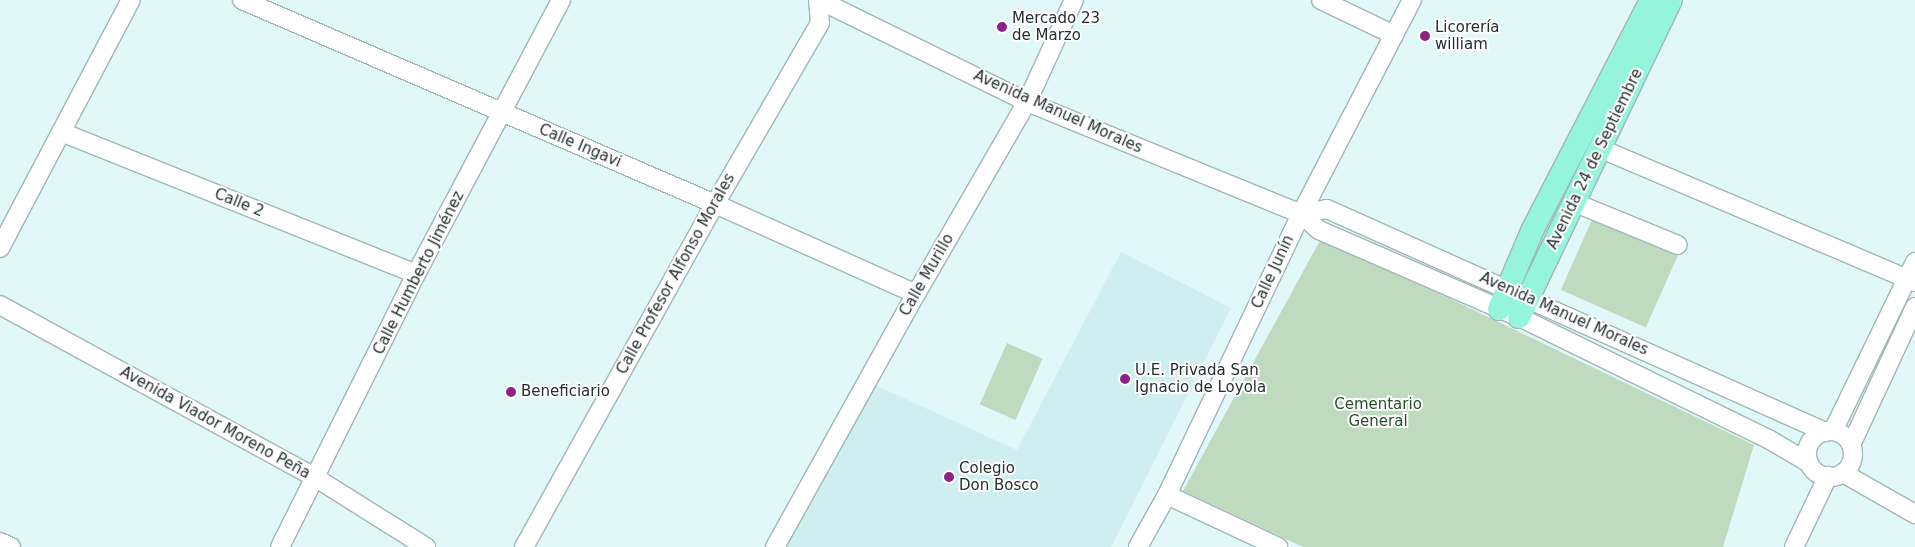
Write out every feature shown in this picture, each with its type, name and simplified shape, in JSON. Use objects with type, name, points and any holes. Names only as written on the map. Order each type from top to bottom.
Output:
[{"type":"main road","name":"Avenida 24 de Septiembre","points":[[1513,303],[1534,230],[1651,0]]},
{"type":"main road","name":"Avenida 24 de Septiembre","points":[[1513,303],[1574,202],[1671,0]]},
{"type":"street","points":[[0,248],[131,0]]},
{"type":"street","name":"Calle Ingavi","points":[[242,0],[715,204],[916,294]]},
{"type":"street","name":"Calle Humberto Jiménez","points":[[280,547],[416,274],[560,0]]},
{"type":"street","name":"Avenida Manuel Morales","points":[[819,0],[1027,102],[1301,214],[1327,209],[1513,303],[1810,463]]},
{"type":"street","name":"Calle Profesor Alfonso Morales","points":[[524,547],[715,204],[820,23],[819,0]]},
{"type":"street","name":"Calle Murillo","points":[[775,547],[916,294],[1027,102],[1074,0]]},
{"type":"street","points":[[1321,0],[1394,35]]},
{"type":"street","name":"Calle Junín","points":[[1138,547],[1167,495],[1301,214],[1412,0]]},
{"type":"street","name":"Calle 2","points":[[61,132],[416,274]]},
{"type":"street","points":[[1599,148],[1911,280]]},
{"type":"street","points":[[1574,202],[1678,245]]},
{"type":"street","points":[[1829,431],[1911,280],[1915,262]]},
{"type":"street","name":"Avenida Manuel Morales","points":[[1513,303],[1829,431]]},
{"type":"street","name":"Avenida Viador Moreno Peña","points":[[0,305],[316,478],[426,547]]},
{"type":"street","points":[[1851,445],[1915,307]]},
{"type":"street","points":[[1794,547],[1835,474],[1852,460],[1851,445],[1847,438],[1829,431],[1818,435],[1809,447],[1810,463],[1820,474],[1835,474],[1915,514]]},
{"type":"street","points":[[1167,495],[1278,547]]},
{"type":"street","points":[[0,542],[11,547]]},
{"type":"shaded area","points":[[1121,252],[1231,308],[1111,547],[786,547],[875,385],[1017,450]]},
{"type":"green space","points":[[1595,213],[1680,251],[1646,328],[1561,290]]},
{"type":"green space","name":"Cementario General","points":[[1322,237],[1754,445],[1723,547],[1303,547],[1183,491]]},
{"type":"green space","points":[[1007,343],[1043,359],[1015,420],[980,404]]},
{"type":"place","name":"Mercado 23 de Marzo","points":[[1002,27]]},
{"type":"place","name":"Licorería william","points":[[1425,36]]},
{"type":"place","name":"U.E. Privada San Ignacio de Loyola","points":[[1125,379]]},
{"type":"place","name":"Beneficiario","points":[[511,392]]},
{"type":"place","name":"Colegio Don Bosco","points":[[949,477]]}]
